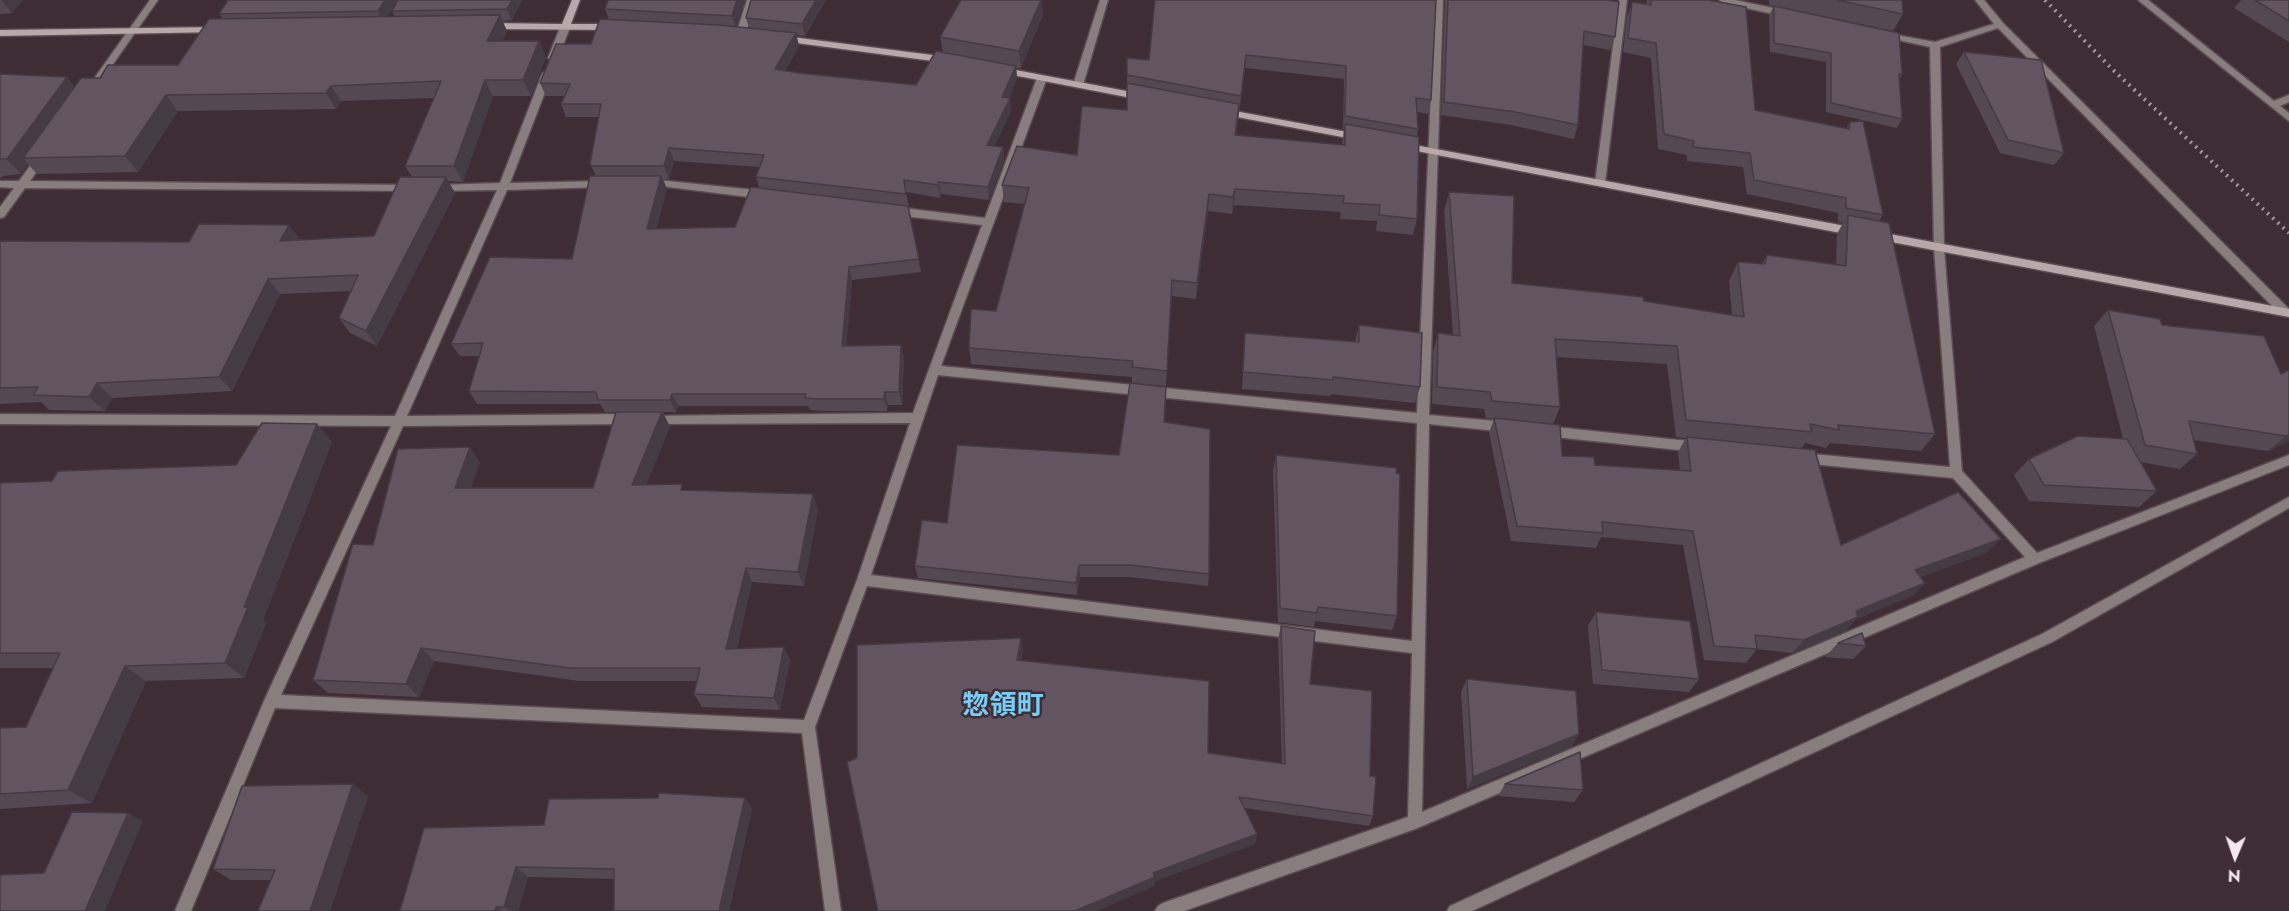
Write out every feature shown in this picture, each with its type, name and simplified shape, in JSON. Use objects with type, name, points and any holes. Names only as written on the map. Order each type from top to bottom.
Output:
[{"type":"street","points":[[83,99],[154,0]]},
{"type":"street","points":[[183,911],[271,701],[503,188],[576,0]]},
{"type":"street","points":[[751,0],[736,34],[752,36]]},
{"type":"street","points":[[1078,85],[1104,0]]},
{"type":"street","points":[[1415,822],[1423,418],[1435,152],[1439,0]]},
{"type":"street","points":[[1600,183],[1623,0]]},
{"type":"street","points":[[1723,0],[1801,16]]},
{"type":"street","points":[[1979,0],[2000,25],[2287,313]]},
{"type":"street","points":[[2142,0],[2289,118]]},
{"type":"street","points":[[483,26],[566,25],[622,28]]},
{"type":"street","points":[[1868,30],[1935,45],[2000,25]]},
{"type":"street","points":[[0,33],[225,30]]},
{"type":"street","points":[[774,38],[954,62]]},
{"type":"street","points":[[1935,45],[1939,248],[1956,473],[2035,559]]},
{"type":"street","points":[[987,68],[1148,98]]},
{"type":"street","points":[[833,911],[808,727],[863,580],[934,370],[1042,78]]},
{"type":"street","points":[[2273,105],[2289,98]]},
{"type":"street","points":[[1207,109],[1368,139]]},
{"type":"street","points":[[1390,143],[2287,313]]},
{"type":"street","points":[[0,214],[49,147]]},
{"type":"street","points":[[641,182],[780,197]]},
{"type":"street","points":[[0,184],[21,186],[503,188],[618,183]]},
{"type":"street","points":[[885,210],[989,222]]},
{"type":"street","points":[[934,370],[1707,448]]},
{"type":"street","points":[[0,419],[399,421],[917,418]]},
{"type":"street","points":[[1790,456],[1956,473]]},
{"type":"street","points":[[1163,911],[1415,822],[2035,559],[2289,460]]},
{"type":"street","points":[[1455,911],[2047,638],[2289,502]]},
{"type":"street","points":[[863,580],[1418,648]]},
{"type":"street","points":[[271,701],[808,727]]},
{"type":"building","points":[[228,0],[385,0],[378,11],[219,14]]},
{"type":"building","points":[[398,0],[512,0],[507,9],[392,11]]},
{"type":"building","points":[[608,0],[737,0],[732,16],[605,9]]},
{"type":"building","points":[[751,0],[816,0],[802,24],[746,18]]},
{"type":"building","points":[[961,0],[1041,0],[1019,51],[940,37]]},
{"type":"building","points":[[1155,0],[1436,0],[1431,100],[1416,98],[1418,129],[1345,116],[1346,66],[1246,55],[1241,96],[1127,75],[1127,58],[1149,60]]},
{"type":"building","points":[[1448,0],[1608,0],[1619,2],[1615,37],[1584,31],[1578,125],[1515,112],[1444,102]]},
{"type":"building","points":[[1651,0],[1708,0],[1746,7],[1755,110],[1849,129],[1850,122],[1863,121],[1883,215],[1846,208],[1846,198],[1754,180],[1750,153],[1693,147],[1694,141],[1664,134],[1656,43],[1628,38],[1632,2],[1651,5]]},
{"type":"building","points":[[1837,0],[1902,0],[1903,14]]},
{"type":"building","points":[[2255,0],[2289,0],[2289,21]]},
{"type":"building","points":[[1774,6],[1899,33],[1902,119],[1831,103],[1831,53],[1774,43]]},
{"type":"building","points":[[500,15],[487,41],[539,41],[523,80],[485,80],[454,166],[405,166],[441,81],[331,86],[326,93],[166,95],[125,156],[23,158],[81,78],[100,78],[108,65],[178,65],[209,19]]},
{"type":"building","points":[[600,19],[719,25],[796,33],[775,69],[799,73],[916,85],[936,51],[1016,66],[1002,97],[1010,98],[987,145],[1003,147],[988,187],[938,182],[938,185],[904,180],[906,194],[756,177],[764,155],[669,148],[664,166],[592,166],[590,164],[601,104],[561,104],[570,84],[540,83],[556,44],[591,44]]},
{"type":"building","points":[[1964,52],[2041,60],[2064,153],[2008,140]]},
{"type":"building","points":[[0,74],[67,77],[7,159],[0,159]]},
{"type":"building","points":[[1127,83],[1239,104],[1235,135],[1345,145],[1345,124],[1419,137],[1417,219],[1379,215],[1380,205],[1343,203],[1344,196],[1235,189],[1233,197],[1209,194],[1197,283],[1172,280],[1167,371],[1132,367],[1133,361],[969,348],[971,309],[996,311],[1029,188],[1002,185],[1017,146],[1077,155],[1082,106],[1127,110]]},
{"type":"building","points":[[590,176],[661,176],[647,229],[735,227],[751,187],[908,206],[919,259],[849,267],[842,346],[901,345],[899,392],[885,392],[884,399],[819,399],[805,398],[806,394],[672,394],[670,400],[598,400],[596,392],[469,391],[483,343],[451,344],[490,257],[572,259]]},
{"type":"building","points":[[400,177],[446,177],[366,331],[339,318],[358,275],[268,279],[219,377],[97,383],[89,397],[33,395],[38,387],[0,388],[0,241],[189,242],[199,224],[289,225],[280,241],[374,236]]},
{"type":"building","points":[[1449,192],[1514,196],[1512,283],[1643,297],[1644,301],[1744,317],[1738,262],[1765,264],[1767,255],[1846,266],[1848,215],[1889,223],[1935,434],[1838,425],[1839,430],[1810,424],[1812,432],[1686,420],[1677,346],[1555,339],[1560,407],[1492,401],[1490,392],[1437,387],[1438,333],[1460,336]]},
{"type":"building","points":[[2108,310],[2160,319],[2162,325],[2264,336],[2281,374],[2289,370],[2289,435],[2189,421],[2197,454],[2145,445]]},
{"type":"building","points":[[1359,325],[1422,333],[1420,387],[1333,377],[1333,380],[1243,372],[1245,333],[1359,342]]},
{"type":"building","points":[[1130,383],[1166,387],[1164,422],[1210,429],[1209,574],[1129,565],[1079,565],[1076,583],[915,566],[922,520],[947,523],[957,445],[1119,455]]},
{"type":"building","points":[[616,412],[662,412],[632,485],[682,484],[681,490],[813,494],[798,572],[746,568],[726,649],[784,647],[774,698],[694,694],[700,668],[570,668],[421,648],[406,684],[313,680],[353,544],[373,545],[398,449],[470,447],[455,488],[593,488]]},
{"type":"building","points":[[1494,418],[1560,425],[1562,456],[1594,457],[1595,465],[1691,471],[1687,437],[1815,450],[1841,545],[1958,492],[2001,539],[1915,570],[1925,583],[1856,611],[1858,617],[1804,640],[1755,635],[1757,649],[1714,646],[1693,531],[1602,522],[1603,533],[1517,526]]},
{"type":"building","points":[[262,423],[317,424],[244,607],[248,607],[225,663],[125,666],[68,790],[0,794],[0,728],[26,727],[60,653],[0,653],[0,483],[52,481],[58,471],[236,465]]},
{"type":"building","points":[[2078,436],[2127,439],[2157,491],[2044,485],[2029,459]]},
{"type":"building","points":[[1276,455],[1397,468],[1396,473],[1400,474],[1397,616],[1318,607],[1317,613],[1280,608]]},
{"type":"building","points":[[1596,612],[1690,621],[1699,679],[1602,670]]},
{"type":"building","points":[[1281,626],[1315,631],[1310,684],[1372,691],[1370,776],[1376,777],[1373,816],[1239,797],[1257,834],[1153,873],[1155,877],[1075,911],[878,911],[847,762],[857,758],[857,645],[1021,638],[1017,660],[1209,681],[1208,753],[1285,764]]},
{"type":"building","points":[[1862,633],[1866,646],[1838,643]]},
{"type":"building","points":[[1467,679],[1576,691],[1579,734],[1473,777]]},
{"type":"building","points":[[1580,752],[1583,790],[1505,784]]},
{"type":"building","points":[[353,784],[310,911],[258,911],[275,870],[213,869],[242,786]]},
{"type":"building","points":[[659,793],[745,798],[719,911],[614,911],[614,869],[516,867],[504,907],[496,907],[495,911],[400,911],[424,828],[544,825],[549,799],[658,798]]},
{"type":"building","points":[[72,812],[128,813],[85,911],[0,911],[0,875],[44,873]]},
{"type":"railway","points":[[2045,0],[2113,70],[2289,233]]},
{"type":"district","name":"惣領町","points":[[1003,707]]}]
